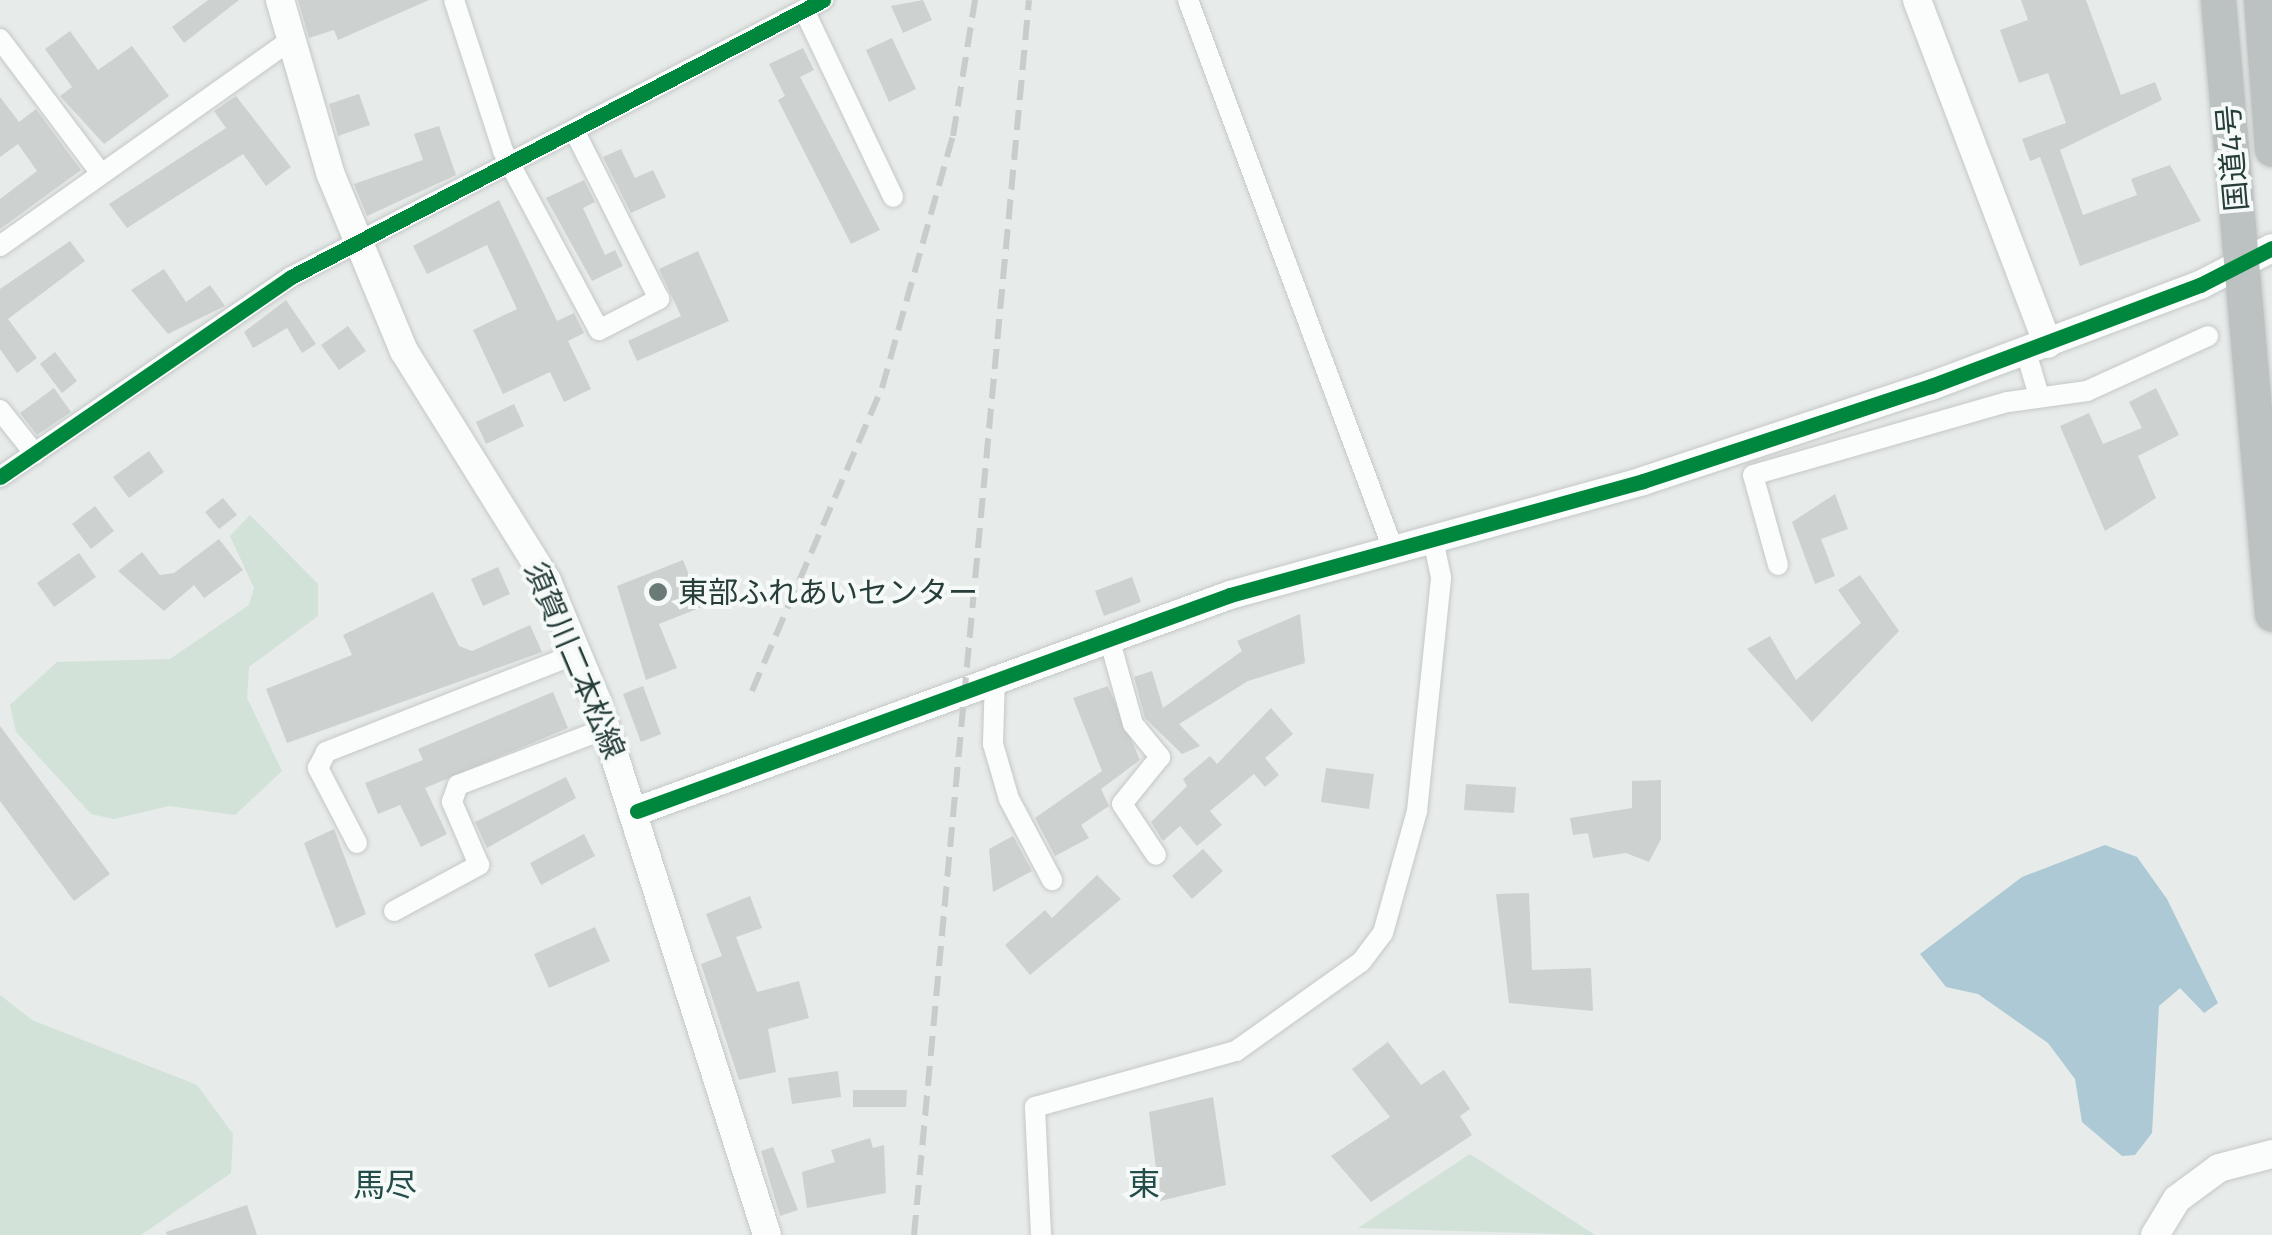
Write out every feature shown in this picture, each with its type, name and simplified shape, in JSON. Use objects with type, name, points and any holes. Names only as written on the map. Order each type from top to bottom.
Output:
[{"type":"highway","name":"国道4号","points":[[2218,0],[2256,256],[2272,614]]},
{"type":"highway","name":"国道4号","points":[[2262,0],[2272,149]]},
{"type":"street","name":"須賀川二本松線","points":[[280,0],[357,239],[404,351],[546,581],[578,652],[636,810],[767,1235]]},
{"type":"street","points":[[454,0],[514,164],[599,330],[659,299],[575,132]]},
{"type":"street","points":[[1188,0],[1393,548]]},
{"type":"street","points":[[1917,0],[2037,348],[2038,396]]},
{"type":"street","points":[[0,477],[357,239],[514,164],[813,5],[893,197]]},
{"type":"street","points":[[0,39],[100,172]]},
{"type":"street","points":[[2,239],[291,40]]},
{"type":"street","points":[[636,810],[995,676],[1109,638],[1393,548],[1643,481],[2037,348],[2256,256]]},
{"type":"street","points":[[1778,565],[1753,475],[2038,396],[2087,391],[2208,336]]},
{"type":"street","points":[[0,410],[35,454]]},
{"type":"street","points":[[1041,1235],[1035,1108],[1236,1051],[1361,962],[1383,933],[1417,811],[1441,578],[1433,539]]},
{"type":"street","points":[[1109,638],[1132,724],[1160,757],[1122,804],[1156,854]]},
{"type":"street","points":[[357,843],[318,768],[326,752],[578,652]]},
{"type":"street","points":[[995,676],[998,762],[1052,880]]},
{"type":"street","points":[[394,911],[479,865],[452,802],[458,785],[607,728]]},
{"type":"street","points":[[2155,1235],[2177,1199],[2219,1168],[2272,1154]]},
{"type":"shaded area","points":[[250,515],[318,584],[318,616],[249,667],[247,698],[282,771],[235,815],[169,806],[114,819],[91,814],[16,732],[10,705],[57,662],[170,659],[249,605],[254,588],[230,536]]},
{"type":"shaded area","points":[[0,995],[32,1020],[197,1085],[233,1134],[231,1173],[141,1235],[0,1235]]},
{"type":"shaded area","points":[[1470,1154],[1595,1235],[1358,1228]]},
{"type":"water","points":[[2105,845],[2137,857],[2167,899],[2218,1003],[2204,1013],[2180,988],[2159,1006],[2152,1133],[2135,1155],[2122,1156],[2082,1122],[2075,1079],[2048,1043],[1978,994],[1946,987],[1920,954],[2022,877]]},
{"type":"building","points":[[208,0],[239,0],[184,43],[172,27]]},
{"type":"building","points":[[298,0],[429,0],[338,40],[334,30],[309,38]]},
{"type":"building","points":[[923,0],[932,20],[903,33],[891,6]]},
{"type":"building","points":[[2021,0],[2086,0],[2121,95],[2155,82],[2162,100],[2060,150],[2083,215],[2137,195],[2131,179],[2170,165],[2201,221],[2080,266],[2040,157],[2030,161],[2022,139],[2066,123],[2048,73],[2019,83],[2000,30],[2028,20]]},
{"type":"building","points":[[70,31],[98,70],[132,46],[169,96],[104,144],[60,96],[72,87],[45,49]]},
{"type":"building","points":[[892,38],[916,89],[889,102],[866,50]]},
{"type":"building","points":[[803,48],[814,70],[800,77],[880,230],[851,244],[778,100],[785,96],[769,64]]},
{"type":"building","points":[[359,94],[370,125],[338,136],[329,104]]},
{"type":"building","points":[[236,96],[291,167],[266,186],[243,154],[127,228],[109,204],[226,128],[214,111]]},
{"type":"building","points":[[0,97],[19,122],[36,109],[81,170],[0,229],[0,199],[37,171],[18,144],[0,157]]},
{"type":"building","points":[[439,126],[456,175],[367,216],[354,184],[423,160],[414,134]]},
{"type":"building","points":[[621,149],[635,178],[653,170],[666,197],[631,213],[603,157]]},
{"type":"building","points":[[584,180],[595,202],[583,208],[605,255],[615,250],[623,266],[592,281],[546,198]]},
{"type":"building","points":[[499,200],[557,321],[574,313],[584,333],[568,341],[591,389],[564,402],[550,372],[503,394],[473,330],[517,309],[487,245],[427,274],[413,246]]},
{"type":"building","points":[[70,241],[85,261],[8,319],[37,358],[17,373],[0,349],[0,289]]},
{"type":"building","points":[[698,251],[729,321],[637,361],[628,341],[681,316],[659,269]]},
{"type":"building","points":[[164,269],[186,302],[210,285],[225,306],[168,334],[131,290]]},
{"type":"building","points":[[286,300],[316,344],[302,353],[287,328],[253,348],[244,332]]},
{"type":"building","points":[[348,326],[366,351],[339,370],[321,345]]},
{"type":"building","points":[[55,352],[77,381],[62,393],[40,364]]},
{"type":"building","points":[[54,388],[71,412],[37,435],[20,413]]},
{"type":"building","points":[[2156,388],[2179,435],[2138,456],[2156,498],[2105,531],[2060,426],[2089,413],[2103,444],[2142,428],[2129,402]]},
{"type":"building","points":[[514,404],[524,426],[486,444],[476,422]]},
{"type":"building","points":[[149,451],[164,472],[129,498],[113,477]]},
{"type":"building","points":[[1835,494],[1848,529],[1821,539],[1835,576],[1815,584],[1792,522]]},
{"type":"building","points":[[223,498],[237,515],[219,529],[205,512]]},
{"type":"building","points":[[95,506],[114,531],[91,549],[72,524]]},
{"type":"building","points":[[219,539],[243,570],[204,598],[194,585],[164,611],[118,571],[142,552],[160,575],[174,573]]},
{"type":"building","points":[[79,553],[96,577],[54,607],[37,583]]},
{"type":"building","points":[[683,560],[702,607],[659,624],[677,668],[646,680],[617,586]]},
{"type":"building","points":[[498,567],[510,594],[483,606],[471,579]]},
{"type":"building","points":[[1860,575],[1899,631],[1812,722],[1747,649],[1770,636],[1796,680],[1861,623],[1838,590]]},
{"type":"building","points":[[1132,577],[1141,602],[1104,616],[1095,591]]},
{"type":"building","points":[[433,592],[459,646],[472,651],[530,625],[542,652],[287,743],[266,689],[352,655],[343,635]]},
{"type":"building","points":[[1300,614],[1305,663],[1248,681],[1179,724],[1200,746],[1182,754],[1145,718],[1134,677],[1152,671],[1163,708],[1242,651],[1237,641]]},
{"type":"building","points":[[643,686],[661,734],[641,742],[623,694]]},
{"type":"building","points":[[1108,686],[1140,760],[1101,789],[1109,806],[1081,825],[1089,838],[1055,856],[1035,818],[1102,771],[1073,698]]},
{"type":"building","points":[[553,692],[568,728],[425,788],[447,834],[421,847],[400,805],[378,814],[365,783],[423,760],[418,749]]},
{"type":"building","points":[[1271,708],[1293,734],[1265,758],[1279,775],[1265,787],[1254,774],[1210,811],[1222,825],[1197,846],[1180,826],[1163,841],[1151,822],[1187,786],[1183,779],[1210,756],[1217,764]]},
{"type":"building","points":[[0,726],[110,874],[74,901],[0,801]]},
{"type":"building","points":[[1326,768],[1374,774],[1369,809],[1321,802]]},
{"type":"building","points":[[566,777],[576,798],[487,848],[475,822]]},
{"type":"building","points":[[1661,780],[1661,839],[1649,862],[1626,853],[1593,858],[1588,833],[1573,835],[1570,818],[1632,808],[1632,781]]},
{"type":"building","points":[[1466,784],[1516,787],[1514,813],[1464,810]]},
{"type":"building","points":[[334,829],[366,914],[336,928],[304,843]]},
{"type":"building","points":[[584,834],[595,856],[541,885],[530,863]]},
{"type":"building","points":[[1013,836],[1032,871],[993,892],[989,849]]},
{"type":"building","points":[[1203,849],[1223,871],[1192,899],[1172,876]]},
{"type":"building","points":[[1097,875],[1121,899],[1030,975],[1005,945],[1045,910],[1052,918]]},
{"type":"building","points":[[1529,893],[1532,970],[1591,968],[1593,1011],[1509,1003],[1496,894]]},
{"type":"building","points":[[750,896],[762,928],[736,937],[757,992],[799,981],[809,1018],[768,1029],[776,1072],[739,1080],[701,964],[722,956],[706,914]]},
{"type":"building","points":[[595,927],[610,961],[549,988],[534,954]]},
{"type":"building","points":[[1388,1042],[1421,1085],[1444,1070],[1470,1109],[1460,1116],[1472,1135],[1371,1202],[1331,1156],[1390,1117],[1352,1069]]},
{"type":"building","points":[[838,1071],[841,1097],[792,1104],[788,1078]]},
{"type":"building","points":[[853,1090],[907,1090],[906,1107],[853,1107]]},
{"type":"building","points":[[1213,1097],[1226,1185],[1160,1201],[1149,1112]]},
{"type":"building","points":[[870,1138],[873,1148],[884,1145],[886,1193],[807,1208],[802,1172],[835,1162],[831,1150]]},
{"type":"building","points":[[773,1147],[798,1210],[780,1216],[761,1151]]},
{"type":"building","points":[[247,1205],[257,1235],[167,1235],[166,1232]]},
{"type":"railway","points":[[752,691],[882,388],[953,136],[975,0]]},
{"type":"railway","points":[[914,1235],[1029,0]]},
{"type":"cycle path","points":[[0,477],[291,277],[823,0]]},
{"type":"cycle path","points":[[637,811],[1230,595],[1643,481],[1931,386],[2200,285],[2272,248]]},
{"type":"place","name":"東部ふれあいセンター","points":[[658,592]]},
{"type":"district","name":"東","points":[[1144,1183]]},
{"type":"district","name":"馬尽","points":[[385,1184]]}]
